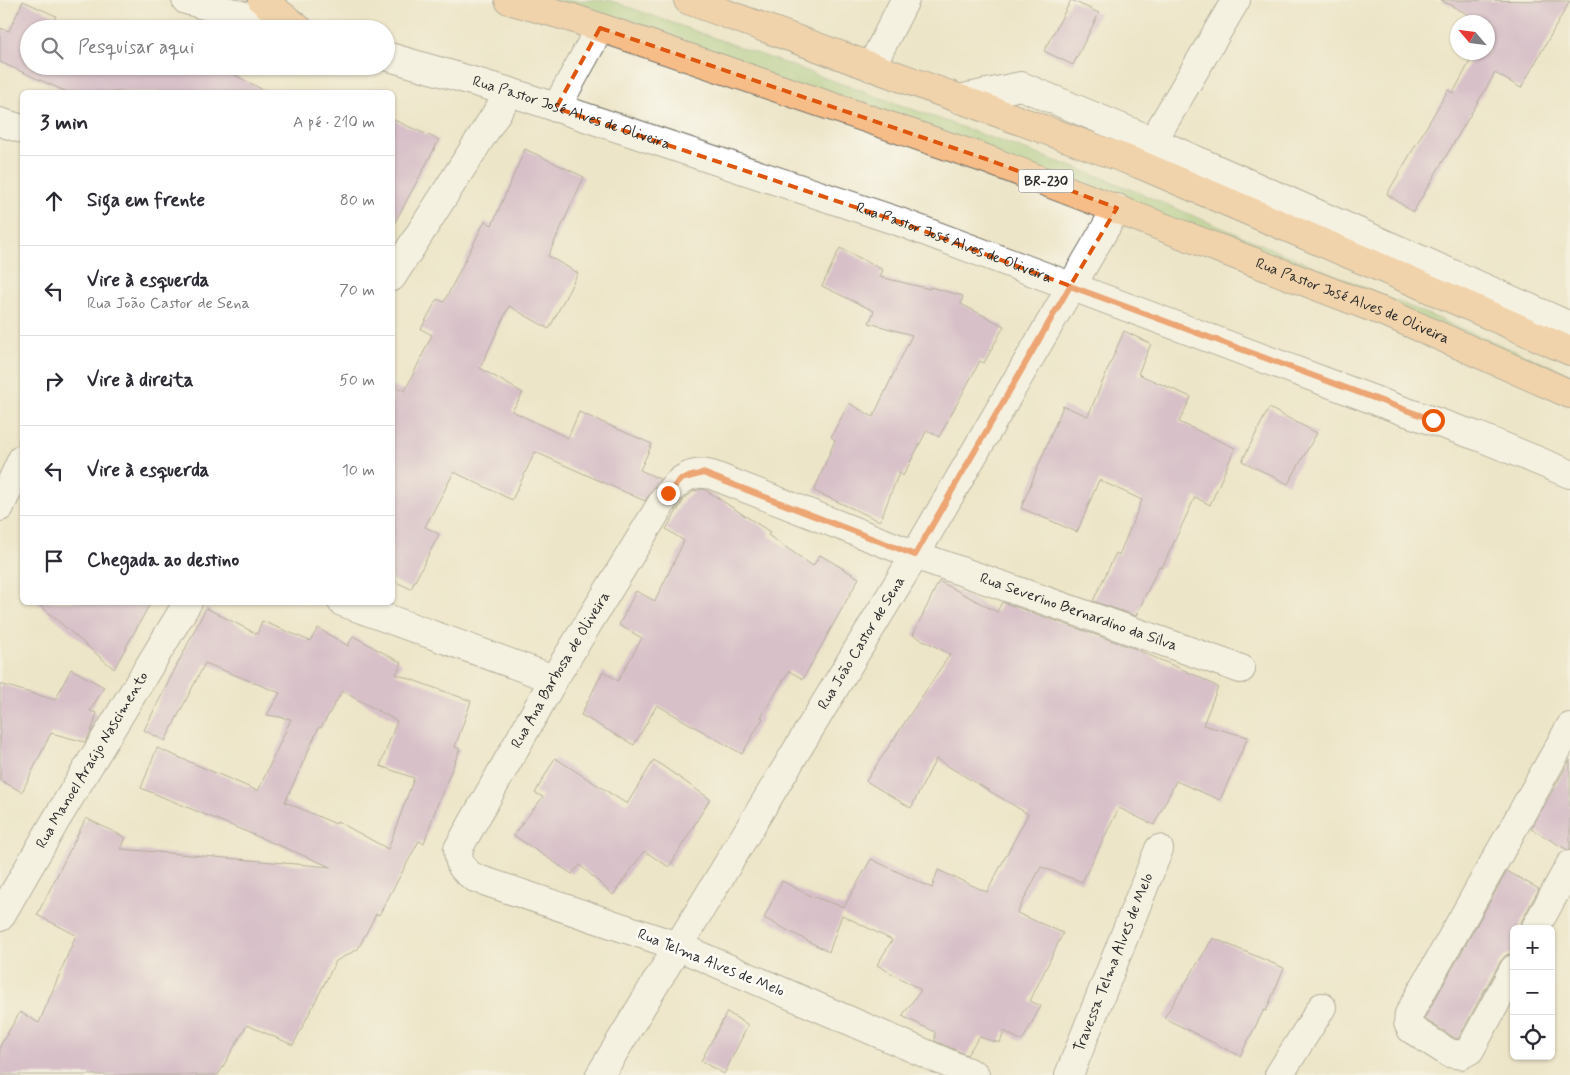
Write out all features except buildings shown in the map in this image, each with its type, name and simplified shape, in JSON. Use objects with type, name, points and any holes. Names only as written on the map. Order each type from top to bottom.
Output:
[{"type":"highway","points":[[262,0],[288,20]]},
{"type":"highway","name":"Rua Pastor José Alves de Oliveira","points":[[509,0],[600,28],[986,159],[1394,316],[1570,394]]},
{"type":"highway","points":[[688,0],[1139,164],[1570,351]]},
{"type":"street","points":[[186,0],[259,20]]},
{"type":"street","points":[[871,67],[905,0]]},
{"type":"street","points":[[1153,140],[1236,0]]},
{"type":"street","points":[[556,108],[600,28]]},
{"type":"street","name":"Rua Pastor José Alves de Oliveira","points":[[395,59],[510,92],[900,222],[1398,409],[1480,437],[1570,474]]},
{"type":"street","points":[[959,99],[1021,86],[1153,140],[1570,326]]},
{"type":"street","points":[[395,272],[510,92]]},
{"type":"street","points":[[0,122],[20,127]]},
{"type":"street","name":"Rua João Castor de Sena","points":[[600,1075],[915,555],[1116,208]]},
{"type":"street","points":[[10,497],[20,465]]},
{"type":"street","name":"Rua Ana Barbosa de Oliveira","points":[[458,849],[554,679],[668,493],[681,479],[703,473],[915,555]]},
{"type":"street","name":"Rua Severino Bernardino da Silva","points":[[915,555],[1241,669]]},
{"type":"street","name":"Rua Manoel Araújo Nascimento","points":[[0,917],[56,820],[186,605]]},
{"type":"street","points":[[350,605],[554,679]]},
{"type":"street","points":[[1513,970],[1470,1050],[1461,1055],[1449,1053],[1411,1029],[1408,1023],[1409,1014],[1570,727]]},
{"type":"street","name":"Rua Telma Alves de Melo","points":[[458,849],[459,862],[465,872],[475,878],[677,946],[975,1075]]},
{"type":"street","name":"Travessa Telma Alves de Melo","points":[[1069,1075],[1159,849]]},
{"type":"street","points":[[1537,925],[1570,865]]},
{"type":"street","points":[[1279,1075],[1322,1006]]},
{"type":"highlighted area","points":[[600,28],[986,159],[1117,208],[1070,286],[900,222],[556,108]]},
{"type":"green space","points":[[552,0],[609,0],[1106,179],[1570,374],[1570,384]]},
{"type":"route","points":[[668,493],[681,479],[703,473],[712,475],[915,555],[1070,286],[1398,409],[1433,420]]}]
